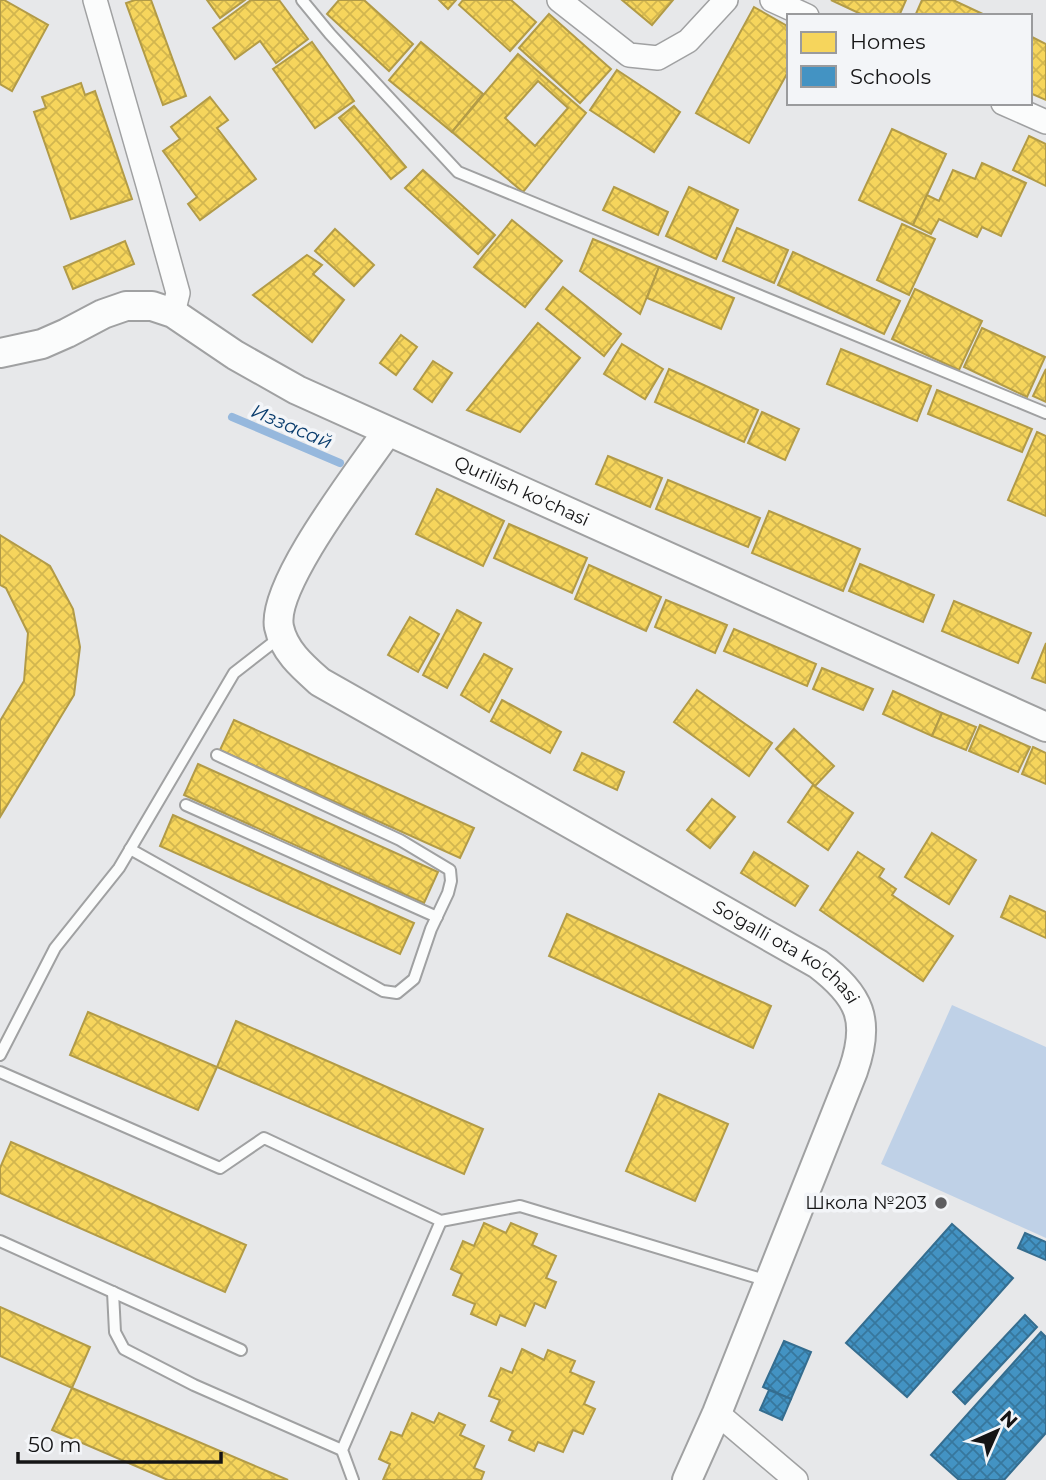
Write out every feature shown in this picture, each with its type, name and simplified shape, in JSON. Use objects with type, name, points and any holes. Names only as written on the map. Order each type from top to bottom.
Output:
[{"type":"street","points":[[96,0],[177,293],[173,313]]},
{"type":"street","points":[[559,0],[629,55],[658,58],[688,41],[726,0]]},
{"type":"street","points":[[772,0],[803,14]]},
{"type":"street","points":[[1008,105],[1046,122]]},
{"type":"street","name":"Qurilish ko'chasi","points":[[0,354],[42,344],[103,314],[126,306],[152,306],[173,313],[266,374],[297,390],[1046,727]]},
{"type":"street","points":[[282,636],[278,614],[281,603],[309,546],[387,432]]},
{"type":"street","name":"So'galli ota ko'chasi","points":[[282,636],[298,662],[320,682],[818,964],[837,979],[859,1011],[862,1028],[858,1058],[717,1413],[687,1480]]},
{"type":"street","points":[[717,1413],[796,1480]]},
{"type":"lane","points":[[302,0],[330,34],[458,172],[1046,413]]},
{"type":"lane","points":[[0,1055],[55,948],[119,868],[234,673],[282,636]]},
{"type":"lane","points":[[130,849],[383,991],[397,993],[414,979],[448,893],[450,870],[400,840],[217,755]]},
{"type":"lane","points":[[187,805],[437,917]]},
{"type":"lane","points":[[0,1072],[220,1168],[264,1138],[441,1221],[520,1206],[768,1281]]},
{"type":"lane","points":[[353,1480],[342,1450],[441,1221]]},
{"type":"lane","points":[[0,1241],[241,1350]]},
{"type":"lane","points":[[113,1292],[115,1332],[124,1349],[194,1385],[342,1450]]},
{"type":"shaded area","points":[[952,1005],[1046,1047],[1046,1238],[881,1164]]},
{"type":"building: Homes","points":[[0,0],[48,25],[12,91],[0,84]]},
{"type":"building: Homes","points":[[151,0],[186,96],[163,105],[126,3]]},
{"type":"building: Homes","points":[[207,0],[245,0],[220,18]]},
{"type":"building: Homes","points":[[251,0],[279,0],[308,39],[276,63],[260,41],[235,59],[213,28]]},
{"type":"building: Homes","points":[[339,0],[364,0],[413,44],[389,71],[327,14]]},
{"type":"building: Homes","points":[[439,0],[456,0],[448,9]]},
{"type":"building: Homes","points":[[463,0],[511,0],[536,22],[510,51],[459,5]]},
{"type":"building: Homes","points":[[622,0],[673,0],[652,25]]},
{"type":"building: Homes","points":[[831,0],[906,0],[900,14],[861,14]]},
{"type":"building: Homes","points":[[922,0],[953,0],[983,14],[916,14]]},
{"type":"building: Homes","points":[[754,7],[787,26],[787,74],[749,143],[696,113]]},
{"type":"building: Homes","points":[[549,14],[611,69],[580,103],[519,48]]},
{"type":"building: Homes","points":[[1032,37],[1046,44],[1046,100],[1032,94]]},
{"type":"building: Homes","points":[[312,42],[354,101],[315,128],[273,69]]},
{"type":"building: Homes","points":[[421,42],[483,94],[452,132],[389,80]]},
{"type":"building: Homes","points":[[518,54],[586,113],[523,192],[452,132]],"holes":[[[538,81],[568,108],[535,146],[505,118]]]},
{"type":"building: Homes","points":[[617,70],[680,112],[654,152],[590,110]]},
{"type":"building: Homes","points":[[81,83],[85,95],[95,91],[132,199],[71,219],[34,112],[46,108],[42,97]]},
{"type":"building: Homes","points":[[210,97],[228,120],[217,128],[256,179],[200,220],[188,204],[197,197],[163,151],[180,139],[171,127]]},
{"type":"building: Homes","points":[[354,106],[406,167],[391,179],[339,118]]},
{"type":"building: Homes","points":[[892,129],[946,154],[913,225],[859,200]]},
{"type":"building: Homes","points":[[1029,136],[1046,144],[1046,186],[1013,170]]},
{"type":"building: Homes","points":[[982,163],[1026,183],[1001,236],[982,227],[977,237],[939,219],[931,234],[913,225],[927,195],[939,201],[953,170],[975,179]]},
{"type":"building: Homes","points":[[423,170],[495,235],[478,254],[405,188]]},
{"type":"building: Homes","points":[[614,187],[668,212],[658,235],[603,210]]},
{"type":"building: Homes","points":[[689,187],[738,210],[716,259],[666,236]]},
{"type":"building: Homes","points":[[512,220],[562,261],[525,307],[474,267]]},
{"type":"building: Homes","points":[[902,224],[935,239],[909,295],[877,280]]},
{"type":"building: Homes","points":[[737,228],[788,250],[774,283],[723,261]]},
{"type":"building: Homes","points":[[335,229],[374,265],[354,286],[315,251]]},
{"type":"building: Homes","points":[[593,239],[659,267],[640,314],[580,271]]},
{"type":"building: Homes","points":[[125,241],[134,264],[73,289],[64,267]]},
{"type":"building: Homes","points":[[793,252],[900,301],[884,334],[778,285]]},
{"type":"building: Homes","points":[[307,255],[322,265],[313,274],[344,300],[312,342],[253,295]]},
{"type":"building: Homes","points":[[659,267],[734,298],[721,329],[647,298]]},
{"type":"building: Homes","points":[[563,287],[621,334],[604,356],[546,309]]},
{"type":"building: Homes","points":[[915,289],[982,321],[959,370],[892,339]]},
{"type":"building: Homes","points":[[538,323],[580,358],[520,432],[467,410]]},
{"type":"building: Homes","points":[[982,328],[1045,357],[1027,397],[964,367]]},
{"type":"building: Homes","points":[[401,335],[417,347],[396,375],[380,363]]},
{"type":"building: Homes","points":[[622,344],[663,369],[645,399],[604,374]]},
{"type":"building: Homes","points":[[841,349],[931,386],[917,421],[827,384]]},
{"type":"building: Homes","points":[[433,361],[452,373],[432,402],[414,389]]},
{"type":"building: Homes","points":[[669,369],[758,410],[744,442],[655,402]]},
{"type":"building: Homes","points":[[1046,369],[1046,402],[1033,396]]},
{"type":"building: Homes","points":[[937,390],[1032,429],[1022,452],[928,414]]},
{"type":"building: Homes","points":[[762,412],[799,429],[785,460],[748,443]]},
{"type":"building: Homes","points":[[1037,432],[1046,436],[1046,516],[1008,500]]},
{"type":"building: Homes","points":[[608,456],[662,478],[650,507],[596,484]]},
{"type":"building: Homes","points":[[668,480],[760,518],[748,547],[656,509]]},
{"type":"building: Homes","points":[[437,489],[504,521],[483,566],[416,534]]},
{"type":"building: Homes","points":[[769,511],[860,549],[843,591],[752,553]]},
{"type":"building: Homes","points":[[509,524],[587,558],[572,593],[494,558]]},
{"type":"building: Homes","points":[[0,535],[50,566],[73,609],[80,647],[74,695],[0,817],[0,721],[24,681],[28,633],[6,588],[0,585]]},
{"type":"building: Homes","points":[[860,564],[934,595],[923,622],[849,591]]},
{"type":"building: Homes","points":[[589,565],[661,597],[646,631],[575,599]]},
{"type":"building: Homes","points":[[666,600],[727,625],[715,653],[655,627]]},
{"type":"building: Homes","points":[[954,601],[1031,633],[1018,663],[942,631]]},
{"type":"building: Homes","points":[[457,610],[481,623],[447,688],[423,675]]},
{"type":"building: Homes","points":[[410,617],[439,634],[418,672],[388,655]]},
{"type":"building: Homes","points":[[734,629],[816,664],[807,686],[724,651]]},
{"type":"building: Homes","points":[[1046,643],[1046,683],[1032,678]]},
{"type":"building: Homes","points":[[484,654],[512,669],[489,712],[461,695]]},
{"type":"building: Homes","points":[[822,668],[873,689],[863,710],[813,689]]},
{"type":"building: Homes","points":[[697,690],[772,743],[749,776],[674,722]]},
{"type":"building: Homes","points":[[893,691],[942,713],[932,736],[883,714]]},
{"type":"building: Homes","points":[[502,700],[561,732],[550,753],[491,721]]},
{"type":"building: Homes","points":[[942,713],[976,727],[966,750],[932,736]]},
{"type":"building: Homes","points":[[234,720],[474,828],[460,858],[220,750]]},
{"type":"building: Homes","points":[[980,725],[1030,747],[1018,772],[969,751]]},
{"type":"building: Homes","points":[[794,729],[834,766],[815,786],[776,749]]},
{"type":"building: Homes","points":[[1033,747],[1046,753],[1046,784],[1022,774]]},
{"type":"building: Homes","points":[[582,753],[624,772],[617,790],[574,770]]},
{"type":"building: Homes","points":[[198,764],[438,872],[424,903],[184,795]]},
{"type":"building: Homes","points":[[813,785],[853,813],[828,850],[788,822]]},
{"type":"building: Homes","points":[[712,799],[735,817],[710,848],[687,830]]},
{"type":"building: Homes","points":[[173,815],[414,923],[400,954],[160,846]]},
{"type":"building: Homes","points":[[932,833],[976,860],[949,904],[905,877]]},
{"type":"building: Homes","points":[[754,852],[808,886],[795,906],[741,873]]},
{"type":"building: Homes","points":[[858,852],[884,869],[879,877],[896,889],[892,895],[953,936],[923,981],[820,910]]},
{"type":"building: Homes","points":[[1010,896],[1046,912],[1046,938],[1001,917]]},
{"type":"building: Homes","points":[[567,914],[771,1006],[753,1048],[549,956]]},
{"type":"building: Homes","points":[[88,1012],[217,1067],[198,1110],[70,1055]]},
{"type":"building: Homes","points":[[236,1021],[483,1129],[464,1174],[217,1067]]},
{"type":"building: Homes","points":[[659,1094],[728,1124],[695,1201],[626,1171]]},
{"type":"building: Homes","points":[[11,1142],[246,1245],[225,1292],[0,1193],[0,1168]]},
{"type":"building: Homes","points":[[484,1223],[506,1233],[511,1223],[537,1234],[532,1245],[556,1256],[546,1278],[556,1282],[545,1308],[535,1303],[525,1326],[500,1315],[496,1325],[471,1314],[475,1304],[453,1295],[462,1274],[451,1269],[463,1241],[474,1246]]},
{"type":"building: Homes","points":[[0,1307],[90,1347],[72,1388],[0,1356]]},
{"type":"building: Homes","points":[[522,1349],[544,1360],[548,1350],[575,1361],[570,1372],[594,1382],[584,1404],[595,1409],[583,1434],[573,1430],[563,1452],[538,1442],[534,1451],[509,1440],[513,1431],[491,1421],[500,1400],[489,1396],[501,1368],[512,1373]]},
{"type":"building: Homes","points":[[72,1388],[288,1480],[168,1480],[52,1430]]},
{"type":"building: Homes","points":[[412,1413],[434,1423],[439,1413],[465,1425],[460,1435],[484,1446],[474,1468],[484,1472],[481,1480],[383,1480],[390,1464],[379,1459],[391,1432],[402,1436]]},
{"type":"building: Schools","points":[[952,1224],[1013,1278],[907,1397],[846,1343]]},
{"type":"building: Schools","points":[[1025,1233],[1046,1242],[1046,1260],[1018,1248]]},
{"type":"building: Schools","points":[[1025,1315],[1037,1327],[965,1404],[953,1392]]},
{"type":"building: Schools","points":[[1041,1332],[1046,1337],[1046,1433],[1004,1480],[959,1480],[931,1455]]},
{"type":"building: Schools","points":[[784,1341],[811,1352],[791,1399],[763,1387]]},
{"type":"building: Schools","points":[[769,1390],[791,1399],[782,1420],[760,1410]]},
{"type":"waterway","name":"Иззасай","points":[[232,417],[340,463]]},
{"type":"place","name":"Школа №203","points":[[941,1203]]}]
